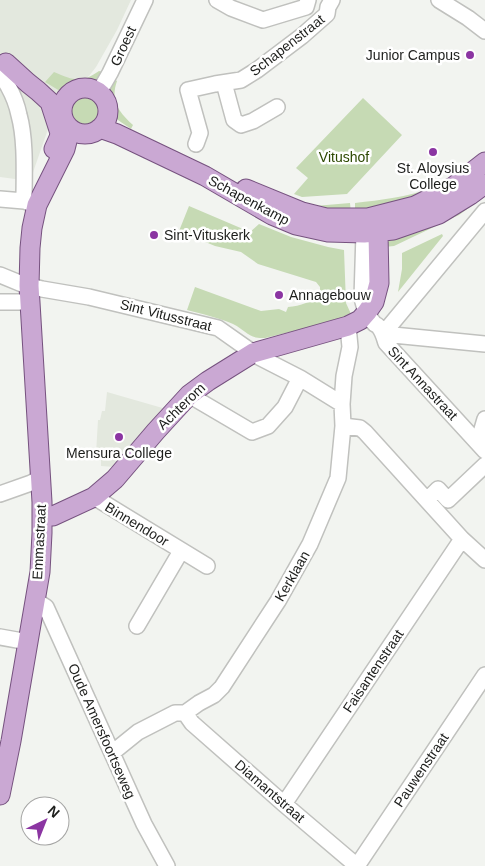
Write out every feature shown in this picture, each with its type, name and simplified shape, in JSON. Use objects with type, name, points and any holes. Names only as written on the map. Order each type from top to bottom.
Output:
[{"type":"main road","points":[[3,60],[49,88],[62,103]]},
{"type":"main road","points":[[3,60],[48,100],[60,133],[30,203]]},
{"type":"main road","points":[[78,88],[88,88],[99,92],[108,108],[104,122],[96,132],[86,134],[70,129],[62,118],[61,111],[62,103],[66,96],[78,88]]},
{"type":"main road","name":"Schapenkamp","points":[[104,122],[117,134],[205,176],[272,215],[296,225],[328,232],[370,225],[415,206],[453,187],[485,162]]},
{"type":"main road","name":"Emmastraat","points":[[0,795],[5,740],[28,642],[40,572],[42,533],[30,294],[31,241],[34,215],[30,203],[66,149],[70,129]]},
{"type":"main road","name":"Schapenkamp","points":[[370,225],[393,230],[439,214],[470,196],[485,184]]},
{"type":"main road","name":"Achterom","points":[[42,515],[53,516],[94,497],[115,479],[156,430],[189,396],[208,381],[252,353],[348,326],[360,320],[374,302],[379,283],[370,225]]},
{"type":"street","name":"Groest","points":[[99,92],[145,0]]},
{"type":"street","points":[[217,0],[263,20],[306,7],[308,0]]},
{"type":"street","name":"Schapenstraat","points":[[201,138],[188,90],[241,80],[257,70],[302,36],[327,14],[332,0]]},
{"type":"street","points":[[439,0],[485,31]]},
{"type":"street","name":"Emmastraat","points":[[3,60],[1,72],[17,108],[22,126],[24,161],[30,203]]},
{"type":"street","points":[[224,83],[234,120],[241,125],[253,121],[277,107]]},
{"type":"street","points":[[0,199],[30,203]]},
{"type":"street","points":[[384,334],[485,211]]},
{"type":"street","points":[[0,275],[22,284],[30,294],[0,302]]},
{"type":"street","name":"Sint Vitusstraat","points":[[30,294],[89,297],[218,328],[252,353],[300,378],[342,404]]},
{"type":"street","name":"Sint Annastraat","points":[[367,312],[384,334],[386,343],[482,447]]},
{"type":"street","name":"Kerklaan","points":[[112,753],[138,732],[175,714],[185,713],[222,687],[278,601],[310,544],[338,478],[343,426],[344,376],[350,347],[348,326]]},
{"type":"street","points":[[384,334],[485,344]]},
{"type":"street","points":[[189,396],[252,432],[268,426],[285,407],[300,378]]},
{"type":"street","points":[[482,447],[485,419]]},
{"type":"street","points":[[343,426],[360,428],[365,432],[462,538],[485,560]]},
{"type":"street","points":[[427,500],[438,489],[448,500],[485,465]]},
{"type":"street","points":[[0,494],[40,478]]},
{"type":"street","name":"Binnendoor","points":[[94,497],[207,566]]},
{"type":"street","name":"Faisantenstraat","points":[[284,804],[462,538]]},
{"type":"street","name":"Binnendoor","points":[[137,626],[181,551]]},
{"type":"street","name":"Oude Amersfoortseweg","points":[[35,600],[46,607],[144,824],[167,866]]},
{"type":"street","points":[[0,637],[28,642]]},
{"type":"street","name":"Pauwenstraat","points":[[357,866],[485,675]]},
{"type":"street","name":"Diamantstraat","points":[[185,713],[192,723],[357,866]]},
{"type":"shaded area","points":[[0,0],[131,0],[96,67],[89,76],[69,91],[56,106],[30,181],[0,177]]},
{"type":"shaded area","name":"Mensura College","points":[[107,392],[166,409],[114,467],[101,466],[101,454],[96,454],[98,420],[100,420],[102,411],[105,411]]},
{"type":"green space","points":[[99,71],[103,72],[100,78],[93,82],[79,84],[63,91],[45,82],[54,72],[67,77],[82,79]]},
{"type":"green space","points":[[113,78],[117,81],[115,100],[117,106],[133,125],[131,129],[118,120],[111,110],[109,94]]},
{"type":"green space","points":[[85,94],[92,95],[97,99],[101,104],[101,118],[97,123],[92,127],[85,128],[78,127],[73,123],[69,118],[68,111],[69,104],[73,99],[78,95]]},
{"type":"green space","name":"Vitushof","points":[[363,98],[402,135],[347,194],[302,197],[294,194],[308,178],[296,168]]},
{"type":"green space","points":[[432,188],[444,189],[355,214],[355,203],[404,196]]},
{"type":"green space","points":[[485,194],[485,196],[459,215],[394,246],[384,247],[390,239]]},
{"type":"green space","points":[[350,203],[351,213],[303,207]]},
{"type":"green space","points":[[189,206],[250,232],[259,224],[291,237],[344,250],[346,303],[351,314],[335,321],[259,338],[251,336],[228,322],[187,310],[195,287],[261,311],[279,309],[286,312],[288,307],[306,303],[320,292],[320,287],[316,282],[258,264],[241,252],[215,246],[179,231]]},
{"type":"green space","points":[[442,234],[443,236],[398,292],[402,269],[402,253]]},
{"type":"place","name":"Junior Campus","points":[[470,55]]},
{"type":"place","name":"St. Aloysius College","points":[[433,152]]},
{"type":"place","name":"Sint-Vituskerk","points":[[154,235]]},
{"type":"place","name":"Annagebouw","points":[[279,295]]},
{"type":"place","name":"Mensura College","points":[[119,437]]}]
